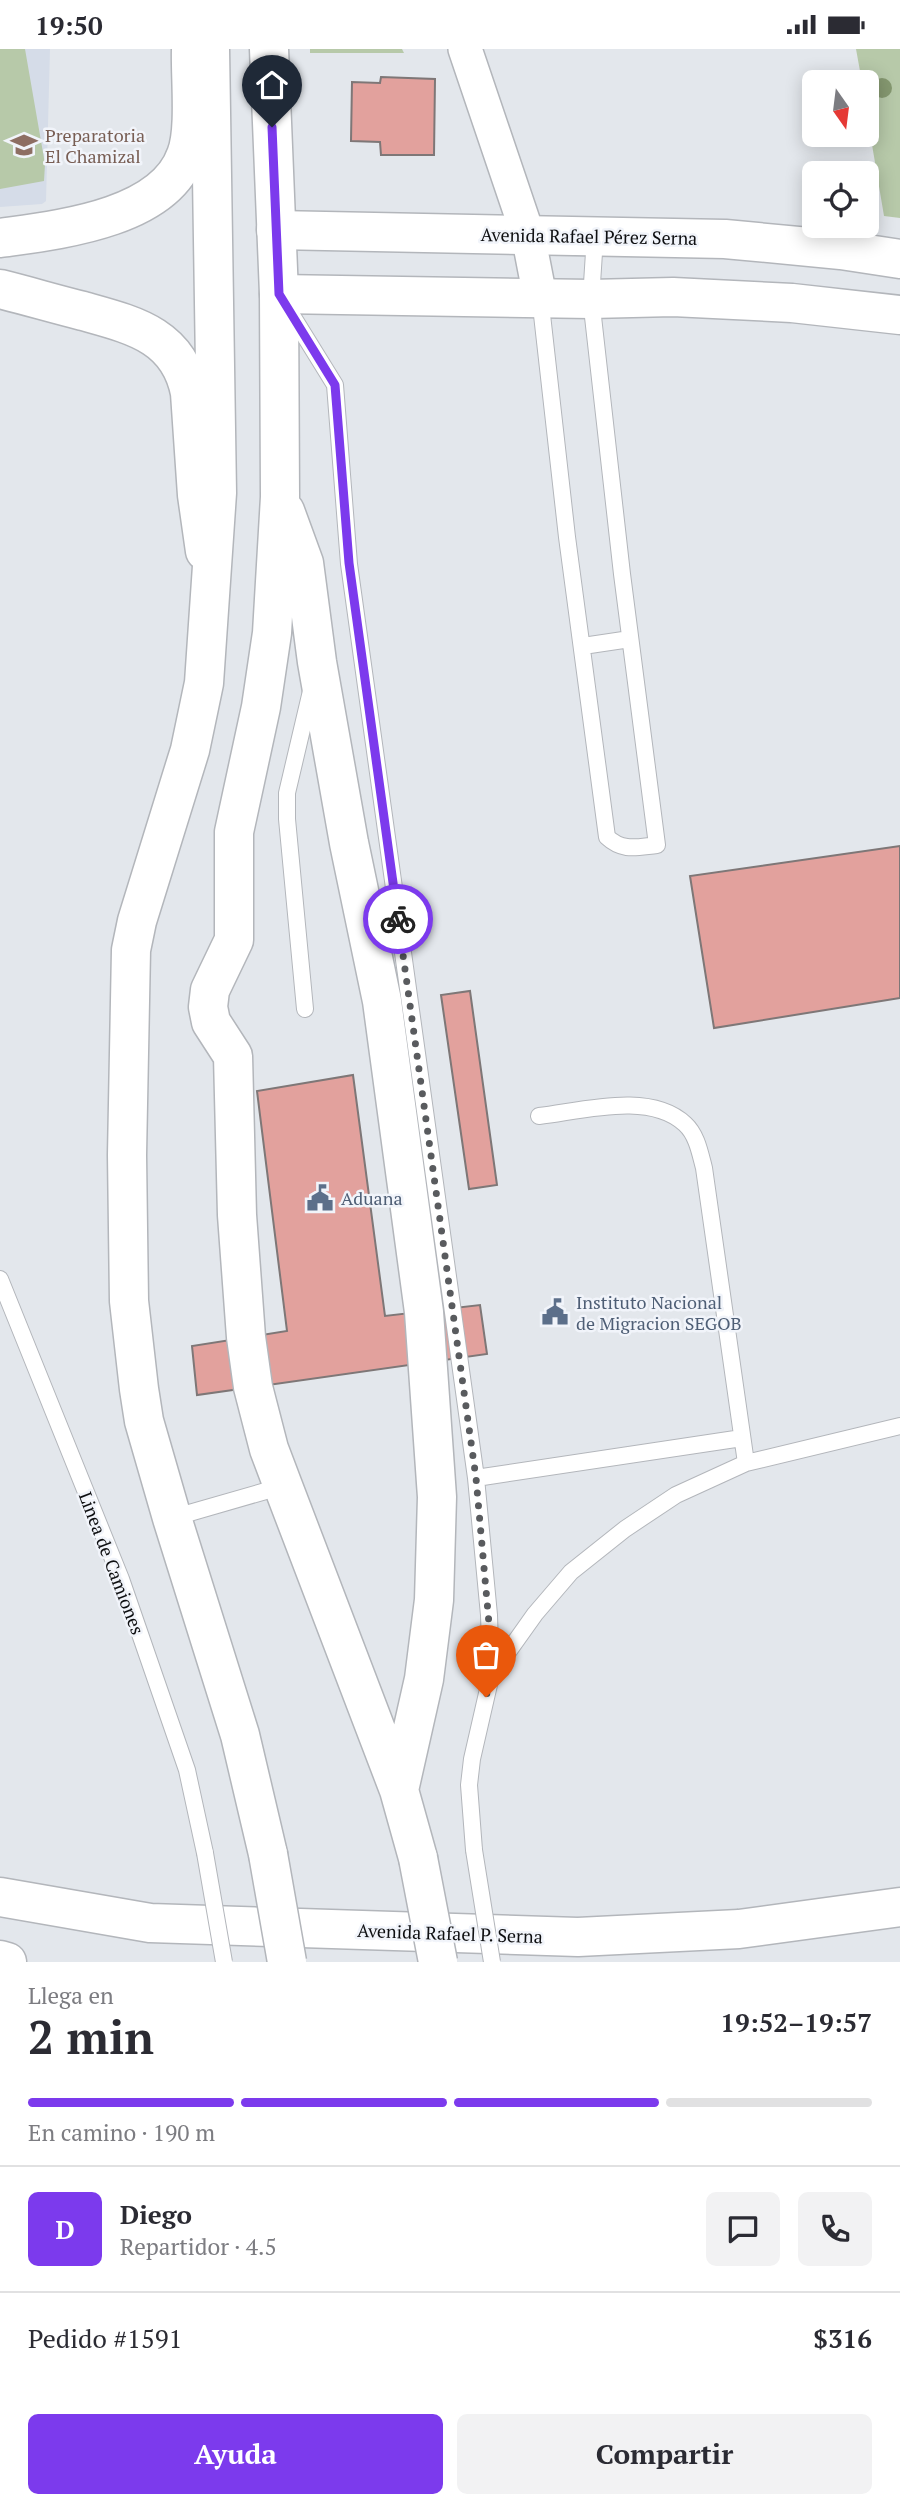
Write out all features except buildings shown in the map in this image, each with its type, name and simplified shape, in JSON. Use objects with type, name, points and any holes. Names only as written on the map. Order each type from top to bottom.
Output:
[{"type":"main road","points":[[0,238],[50,231],[105,218],[140,204],[162,191],[175,176],[187,155],[191,49]]},
{"type":"main road","points":[[209,49],[217,493],[204,683],[198,721],[137,921],[129,971],[129,1301],[144,1421],[236,1724],[268,1854],[286,1962]]},
{"type":"main road","points":[[270,49],[279,294],[280,497],[272,633],[261,707],[234,832],[234,940],[210,990],[208,1007],[211,1021],[233,1056],[237,1215],[246,1337],[253,1387],[269,1449],[399,1790],[418,1859],[438,1962]]},
{"type":"main road","name":"Avenida Rafael Pérez Serna","points":[[276,230],[725,239],[841,250],[900,259]]},
{"type":"main road","points":[[0,289],[133,324],[172,352],[187,378],[190,393],[198,508],[211,580]]},
{"type":"main road","points":[[279,294],[591,299],[673,297],[779,303],[900,315]]},
{"type":"main road","points":[[280,497],[304,563],[317,662],[349,842],[382,1002],[424,1312],[437,1497],[434,1600],[424,1679],[399,1790]]},
{"type":"main road","name":"Avenida Rafael P. Serna","points":[[0,1897],[150,1923],[578,1937],[739,1929],[900,1907]]},
{"type":"main road","points":[[0,1960],[7,1962]]},
{"type":"street","points":[[465,49],[528,235],[540,297]]},
{"type":"lane","points":[[540,297],[567,537],[607,837],[615,845],[624,848],[657,845],[591,299],[595,237]]},
{"type":"lane","points":[[279,294],[335,385],[349,563],[476,1478],[489,1615],[491,1676],[470,1772],[474,1850],[492,1962]]},
{"type":"lane","points":[[583,646],[630,639]]},
{"type":"lane","points":[[305,1009],[287,819],[287,793],[317,662]]},
{"type":"lane","points":[[539,1116],[635,1104],[663,1110],[686,1124],[698,1143],[704,1168],[747,1463]]},
{"type":"lane","name":"Linea de Camiones","points":[[0,1279],[121,1579],[187,1770],[224,1962]]},
{"type":"lane","points":[[491,1676],[535,1614],[571,1572],[625,1529],[676,1495],[747,1463],[900,1426]]},
{"type":"lane","points":[[476,1478],[742,1438]]},
{"type":"lane","points":[[172,1518],[283,1486]]},
{"type":"shaded area","name":"Preparatoria El Chamizal","points":[[0,49],[50,49],[46,201],[42,204],[0,207]]},
{"type":"green space","name":"Preparatoria El Chamizal","points":[[0,49],[25,49],[45,164],[44,181],[0,189]]},
{"type":"green space","points":[[310,49],[402,49],[404,53],[310,53]]},
{"type":"green space","points":[[856,49],[900,49],[900,218],[884,216],[879,186],[879,161],[875,161],[872,147],[879,147],[879,70],[860,70]]},
{"type":"way so far","points":[[398,919],[476,1478],[491,1646],[491,1676],[486,1697]]},
{"type":"place","name":"Preparatoria El Chamizal","points":[[24,145]]},
{"type":"place","name":"Aduana","points":[[320,1198]]},
{"type":"place","name":"Instituto Nacional de Migracion SEGOB","points":[[555,1312]]},
{"type":"route","points":[[272,127],[279,294],[335,385],[349,563],[398,919]]}]
